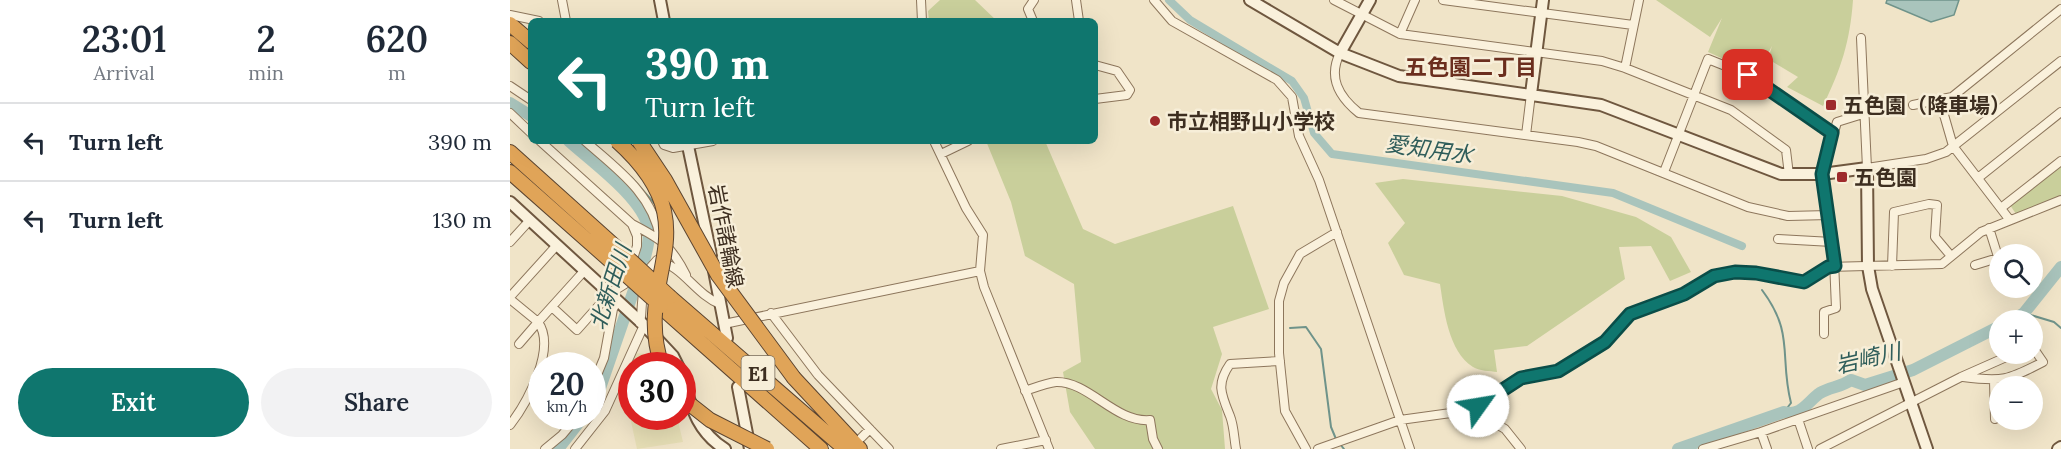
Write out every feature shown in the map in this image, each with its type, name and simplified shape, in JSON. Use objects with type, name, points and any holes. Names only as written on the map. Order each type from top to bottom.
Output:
[{"type":"highway","points":[[510,24],[528,39]]},
{"type":"highway","points":[[510,43],[528,59]]},
{"type":"highway","points":[[620,144],[649,176],[665,214],[666,249],[655,321],[660,352]]},
{"type":"highway","points":[[641,144],[665,180],[718,275],[758,332],[794,378],[860,443]]},
{"type":"highway","name":"E1","points":[[510,152],[821,449]]},
{"type":"highway","name":"E1","points":[[510,172],[626,265]]},
{"type":"highway","name":"E1","points":[[666,303],[845,449]]},
{"type":"highway","points":[[696,409],[710,420],[767,449]]},
{"type":"street","points":[[562,0],[565,18]]},
{"type":"street","points":[[660,0],[663,18]]},
{"type":"street","points":[[921,0],[922,18]]},
{"type":"street","points":[[1032,18],[1028,9],[1034,0]]},
{"type":"street","points":[[1076,0],[1079,18]]},
{"type":"street","points":[[1154,0],[1172,21],[1277,80],[1288,89],[1295,107],[1299,136],[1319,180],[1410,449]]},
{"type":"street","points":[[1334,0],[1400,34],[1536,52],[1602,62],[1625,68],[1731,110],[1786,150],[1790,175]]},
{"type":"street","points":[[1370,0],[1333,67],[1333,73],[1346,101],[1359,113],[1596,146],[1771,214],[1803,217],[1829,215]]},
{"type":"street","points":[[1400,34],[1415,0]]},
{"type":"street","points":[[1443,0],[1633,25]]},
{"type":"street","points":[[1526,135],[1543,0]]},
{"type":"street","points":[[1625,68],[1639,0]]},
{"type":"street","points":[[1253,1],[1340,52],[1400,76],[1601,105],[1790,175],[1822,174],[1867,168],[1926,159],[1946,152],[2061,61]]},
{"type":"street","points":[[1913,105],[1940,101],[1957,94],[2059,14]]},
{"type":"street","points":[[510,15],[528,19]]},
{"type":"street","points":[[1861,38],[1866,112],[1868,266],[1872,289],[1927,449]]},
{"type":"street","points":[[1664,172],[1708,59],[1748,75],[1832,133]]},
{"type":"street","points":[[1098,66],[1117,71],[1130,90],[1127,94],[1098,99]]},
{"type":"street","points":[[510,86],[528,98]]},
{"type":"street","points":[[1940,101],[1953,146],[2009,219]]},
{"type":"street","points":[[1824,334],[1824,312],[1836,308],[1835,266],[1822,174],[1837,122],[1866,112]]},
{"type":"street","points":[[1978,178],[2061,112]]},
{"type":"street","points":[[510,113],[528,130]]},
{"type":"street","points":[[543,144],[632,224],[660,238],[676,254],[686,275]]},
{"type":"street","points":[[588,144],[629,179],[640,193],[653,211],[660,238]]},
{"type":"street","points":[[664,144],[673,148],[688,144]]},
{"type":"street","name":"岩作諸輪線","points":[[688,144],[727,338]]},
{"type":"street","points":[[936,144],[966,208],[982,235],[984,243],[980,271],[984,287],[1049,449]]},
{"type":"street","points":[[941,154],[962,144]]},
{"type":"street","points":[[2001,208],[2061,161]]},
{"type":"street","points":[[1318,449],[1400,420],[1458,412],[1478,406],[1521,378],[1558,371],[1605,342],[1630,314],[1684,294],[1714,276],[1735,272],[1756,273],[1804,282],[1828,267],[1835,266],[1942,264],[1989,228],[2061,200]]},
{"type":"street","points":[[510,202],[585,270],[669,352]]},
{"type":"street","points":[[1892,266],[1894,212],[1929,204],[1937,206],[1935,237],[1951,256]]},
{"type":"street","points":[[510,242],[530,220]]},
{"type":"street","points":[[552,307],[577,330],[613,298],[625,284],[637,246],[637,236],[632,224]]},
{"type":"street","points":[[1989,228],[1994,244]]},
{"type":"street","points":[[1306,449],[1285,411],[1280,361],[1279,301],[1284,283],[1300,254],[1337,232]]},
{"type":"street","points":[[1778,239],[1832,242]]},
{"type":"street","points":[[510,425],[523,409],[545,354],[542,328],[510,298],[557,245]]},
{"type":"street","points":[[575,449],[605,411],[642,324],[640,305],[650,268],[657,260],[669,263],[686,275],[710,300],[720,304]]},
{"type":"street","points":[[1975,264],[1989,262]]},
{"type":"street","points":[[519,344],[585,270]]},
{"type":"street","points":[[724,324],[771,312],[980,271]]},
{"type":"street","points":[[605,352],[613,298]]},
{"type":"street","points":[[771,312],[818,375],[890,449]]},
{"type":"street","points":[[1236,449],[1230,417],[1219,386],[1224,372],[1230,364],[1280,361]]},
{"type":"street","points":[[1820,449],[1990,364]]},
{"type":"street","points":[[2015,376],[2039,364]]},
{"type":"street","points":[[1961,377],[1989,380]]},
{"type":"street","points":[[1703,449],[1761,432],[1904,381]]},
{"type":"street","points":[[1024,391],[1057,382],[1073,386],[1132,419],[1150,420],[1153,439],[1158,449]]},
{"type":"street","points":[[738,387],[750,449]]},
{"type":"street","points":[[1478,406],[1488,419],[1505,429],[1521,449]]},
{"type":"street","points":[[696,414],[701,428],[714,443],[725,449]]},
{"type":"street","points":[[1798,419],[1808,449]]},
{"type":"street","points":[[860,443],[870,429]]},
{"type":"street","points":[[544,449],[566,430]]},
{"type":"street","points":[[1761,432],[1767,449]]},
{"type":"street","points":[[1001,449],[1046,440]]},
{"type":"shaded area","points":[[633,430],[680,430],[683,442],[637,449]]},
{"type":"green space","points":[[940,0],[975,0],[994,18],[929,18],[928,11]]},
{"type":"green space","points":[[1656,0],[1853,0],[1844,55],[1823,106],[1787,87],[1798,77],[1768,59],[1772,46],[1757,74],[1708,52],[1722,18],[1710,37]]},
{"type":"green space","points":[[987,144],[1046,144],[1083,229],[1115,244],[1233,206],[1269,309],[1213,327],[1222,354],[1211,389],[1222,410],[1225,449],[1095,449],[1070,412],[1063,372],[1081,362],[1074,284],[1025,256],[1011,202]]},
{"type":"green space","points":[[2061,165],[2061,196],[2016,214],[2010,205]]},
{"type":"green space","points":[[1403,179],[1562,196],[1636,217],[1671,237],[1691,272],[1670,281],[1651,246],[1619,247],[1625,279],[1527,346],[1494,350],[1497,372],[1478,369],[1465,360],[1453,341],[1440,284],[1404,275],[1388,243],[1405,223],[1375,183]]},
{"type":"water","points":[[1887,0],[1959,0],[1954,15],[1931,22],[1886,3]]},
{"type":"waterway","name":"愛知用水","points":[[1169,0],[1190,20],[1292,81],[1304,98],[1314,133],[1332,154],[1613,193],[1742,246]]},
{"type":"waterway","name":"北新田川","points":[[510,103],[528,114]]},
{"type":"waterway","name":"北新田川","points":[[573,144],[627,193],[644,217],[649,232],[644,261],[606,371]]},
{"type":"waterway","points":[[594,144],[602,151]]},
{"type":"waterway","points":[[631,177],[655,204]]},
{"type":"waterway","name":"岩崎川","points":[[2026,310],[2061,267]]},
{"type":"waterway","points":[[1762,290],[1779,320],[1783,333],[1791,403],[1784,412]]},
{"type":"waterway","points":[[2043,319],[2054,322],[2061,328]]},
{"type":"waterway","points":[[1290,328],[1306,327],[1321,349],[1331,427],[1336,439]]},
{"type":"waterway","name":"岩崎川","points":[[1678,449],[1784,412],[1795,412],[1820,393],[1851,380],[1865,385],[1913,370],[1989,332]]},
{"type":"waterway","name":"北新田川","points":[[558,449],[573,430]]},
{"type":"waterway","points":[[1340,444],[1344,449]]},
{"type":"place","name":"五色園（降車場）","points":[[1831,105]]},
{"type":"place","name":"市立相野山小学校","points":[[1155,121]]},
{"type":"place","name":"五色園","points":[[1842,177]]},
{"type":"district","name":"五色園二丁目","points":[[1471,67]]},
{"type":"route","points":[[1478,406],[1521,378],[1532,374],[1558,371],[1605,342],[1630,314],[1684,294],[1714,276],[1735,272],[1756,273],[1808,282],[1828,267],[1835,266],[1833,237],[1822,174],[1832,133],[1748,75]]}]
